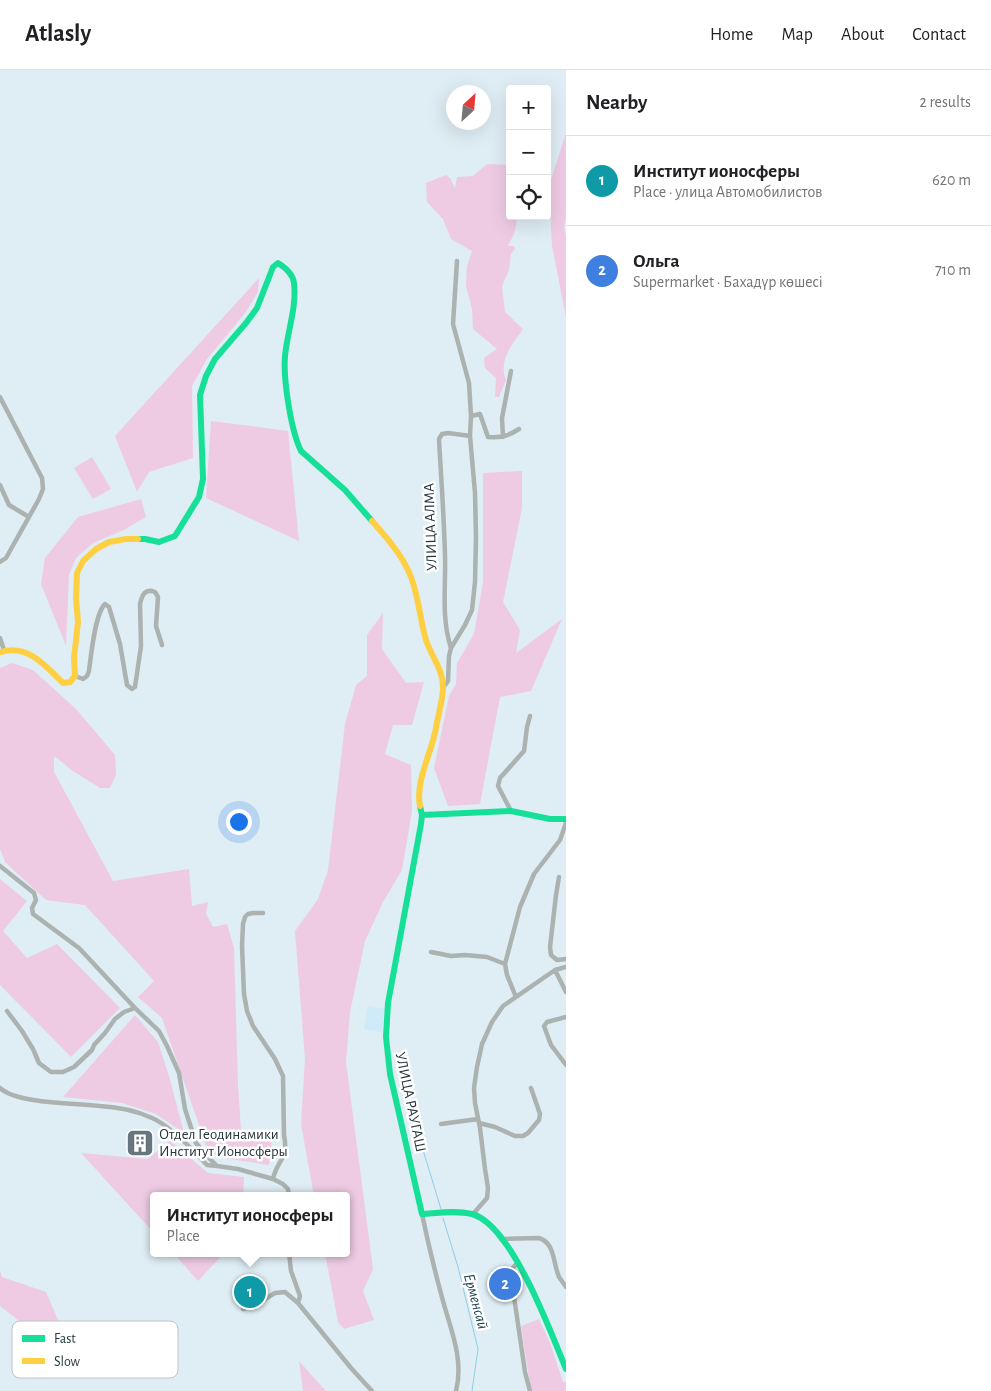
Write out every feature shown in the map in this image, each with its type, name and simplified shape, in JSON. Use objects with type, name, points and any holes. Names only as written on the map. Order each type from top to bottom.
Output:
[{"type":"street","points":[[443,688],[448,681],[451,648],[465,626],[472,610],[475,582],[475,493],[470,436],[471,416],[467,372],[453,324],[457,261]]},
{"type":"street","points":[[0,638],[2,651],[11,648],[18,649],[36,658],[63,683],[70,682],[75,676],[74,658],[78,622],[76,598],[77,573],[83,561],[96,549],[109,542],[126,539],[145,539],[159,542],[167,540],[174,536],[186,519],[198,497],[203,479],[200,395],[206,376],[215,358],[257,308],[273,267],[278,263],[284,266],[291,274],[294,283],[293,304],[285,357],[286,384],[298,445],[319,468],[345,490],[388,539],[405,564],[411,577],[419,606],[426,641],[442,676],[443,688]]},
{"type":"street","points":[[504,437],[502,410],[511,371]]},
{"type":"street","points":[[0,397],[42,478],[43,489],[6,558],[0,562]]},
{"type":"street","points":[[471,416],[480,414],[488,437],[504,437],[520,429]]},
{"type":"street","name":"УЛИЦА АЛМА","points":[[451,648],[445,620],[445,557],[439,439],[442,434],[448,433],[470,436]]},
{"type":"street","points":[[0,485],[9,505],[29,517]]},
{"type":"street","points":[[75,676],[83,679],[87,676],[94,634],[102,606],[105,604],[110,607],[129,688],[135,687],[141,646],[140,604],[145,592],[150,590],[155,592],[158,597],[156,626],[162,645]]},
{"type":"street","name":"УЛИЦА РАУГАШ","points":[[443,688],[435,733],[420,785],[419,803],[422,816],[388,1004],[386,1037],[395,1098],[435,1270],[455,1345],[459,1369],[456,1391]]},
{"type":"street","points":[[511,811],[498,786],[500,778],[524,751],[530,716]]},
{"type":"street","points":[[422,816],[511,811],[566,821],[560,840],[534,874],[520,907],[506,964],[507,974],[516,997]]},
{"type":"street","points":[[0,866],[34,894],[36,900],[32,908],[33,914],[79,948],[159,1031],[179,1073],[185,1109],[196,1143],[217,1166]]},
{"type":"street","points":[[559,878],[550,947],[551,955],[557,960],[566,959]]},
{"type":"street","points":[[263,913],[248,914],[245,917],[243,924],[242,961],[244,994],[252,1026],[275,1059],[282,1076],[286,1144],[281,1163],[272,1179]]},
{"type":"street","points":[[431,952],[451,956],[487,957],[506,964]]},
{"type":"street","points":[[473,1214],[486,1198],[488,1188],[474,1088],[482,1044],[502,1006],[555,970],[566,966]]},
{"type":"street","points":[[555,970],[566,992]]},
{"type":"street","points":[[7,1012],[33,1048],[39,1063],[51,1072],[62,1072],[74,1068],[92,1050],[115,1019],[124,1012],[135,1008]]},
{"type":"street","points":[[566,1017],[547,1022],[544,1026],[551,1045],[566,1065]]},
{"type":"street","points":[[0,1088],[12,1096],[53,1103],[103,1106],[153,1118],[169,1129],[208,1165],[238,1169],[272,1179],[283,1184],[288,1192]]},
{"type":"street","points":[[441,1124],[479,1121],[515,1136],[522,1136],[528,1133],[539,1120],[540,1114],[531,1088]]},
{"type":"street","points":[[422,1214],[455,1212],[473,1214],[486,1222],[518,1262],[539,1303],[566,1369]]},
{"type":"street","points":[[501,1239],[544,1239],[551,1248],[559,1277],[566,1288]]},
{"type":"street","points":[[289,1257],[291,1271],[300,1296],[298,1303]]},
{"type":"street","points":[[518,1262],[512,1269],[512,1276],[525,1372],[530,1391]]},
{"type":"street","points":[[243,1309],[259,1305],[276,1293],[285,1292],[298,1303],[372,1391]]},
{"type":"shaded area","points":[[566,133],[566,217],[564,227],[566,236],[566,317],[552,246],[551,180]]},
{"type":"shaded area","points":[[487,164],[506,165],[506,220],[517,220],[514,234],[508,246],[514,246],[515,249],[511,254],[509,270],[502,286],[505,312],[523,329],[507,353],[504,366],[506,380],[499,397],[495,397],[496,378],[485,368],[484,358],[497,349],[473,329],[472,309],[466,286],[467,266],[472,251],[451,239],[443,219],[427,202],[426,183],[446,175],[450,178],[455,188],[457,177],[473,176]]},
{"type":"shaded area","points":[[259,278],[258,292],[246,312],[207,359],[192,386],[193,458],[149,472],[137,492],[115,436]]},
{"type":"shaded area","points":[[211,421],[288,431],[299,541],[206,498]]},
{"type":"shaded area","points":[[92,457],[111,489],[93,499],[74,468]]},
{"type":"shaded area","points":[[522,471],[522,508],[503,602],[520,630],[516,653],[562,619],[531,691],[500,697],[480,804],[448,806],[434,768],[449,696],[456,684],[457,663],[474,634],[483,583],[483,473]]},
{"type":"shaded area","points":[[141,499],[146,517],[124,530],[93,543],[76,558],[69,575],[66,646],[41,584],[45,558],[78,517]]},
{"type":"shaded area","points":[[383,613],[382,649],[406,683],[424,682],[412,725],[393,725],[385,754],[411,765],[412,811],[402,870],[383,902],[365,941],[350,1012],[346,1062],[373,1269],[363,1291],[374,1320],[344,1329],[338,1322],[326,1257],[350,1257],[350,1192],[313,1192],[301,1124],[305,1059],[295,931],[318,899],[328,870],[345,724],[356,685],[367,676],[367,635]]},
{"type":"shaded area","points":[[12,663],[33,670],[76,709],[115,755],[116,775],[110,788],[100,788],[54,756],[54,772],[113,881],[189,869],[192,906],[208,902],[206,914],[213,927],[227,924],[234,948],[241,1131],[272,1138],[269,1165],[217,1157],[206,1145],[162,1018],[138,997],[154,981],[85,905],[46,900],[5,862],[0,849],[0,668]]},
{"type":"shaded area","points":[[0,879],[27,901],[3,931],[27,958],[57,944],[120,1008],[71,1057],[0,985]]},
{"type":"shaded area","points":[[368,1006],[385,1009],[382,1032],[364,1029]]},
{"type":"shaded area","points":[[135,1015],[158,1042],[184,1133],[156,1114],[122,1103],[63,1097]]},
{"type":"shaded area","points":[[170,1141],[208,1173],[244,1177],[243,1192],[150,1192],[150,1229],[81,1153],[148,1159]]},
{"type":"shaded area","points":[[177,1257],[220,1257],[198,1281]]},
{"type":"shaded area","points":[[0,1271],[2,1277],[46,1292],[58,1321],[19,1321],[0,1306]]},
{"type":"shaded area","points":[[539,1319],[550,1343],[563,1382],[566,1382],[566,1391],[531,1391],[521,1326]]},
{"type":"shaded area","points":[[299,1361],[326,1391],[303,1391]]},
{"type":"waterway","name":"Ерменсай","points":[[406,1094],[441,1209]]},
{"type":"waterway","name":"Ерменсай","points":[[443,1218],[458,1267],[478,1349],[472,1391]]},
{"type":"traffic: fast","points":[[138,539],[159,542],[175,536],[199,497],[203,479],[200,395],[206,376],[215,359],[257,308],[273,267],[278,263],[292,277],[295,292],[286,347],[285,378],[288,405],[297,442],[301,451],[345,490],[372,521]]},
{"type":"traffic: fast","points":[[420,806],[421,824],[388,1003],[386,1037],[390,1074],[422,1214],[466,1213],[487,1222],[515,1258],[528,1282],[566,1369]]},
{"type":"traffic: fast","points":[[422,815],[511,811],[550,819],[566,819]]},
{"type":"traffic: slow","points":[[372,521],[394,547],[408,569],[416,593],[426,640],[439,668],[442,680],[442,697],[436,728],[420,787],[420,806]]},
{"type":"traffic: slow","points":[[0,652],[10,650],[27,654],[43,663],[63,683],[70,682],[75,676],[74,658],[78,622],[76,598],[77,573],[83,561],[96,549],[109,542],[138,539]]},
{"type":"place","name":"Отдел Геодинамики Институт Ионосферы","points":[[140,1143]]},
{"type":"place","name":"Ольга","points":[[505,1284]]},
{"type":"place","name":"Институт ионосферы","points":[[250,1292]]}]
